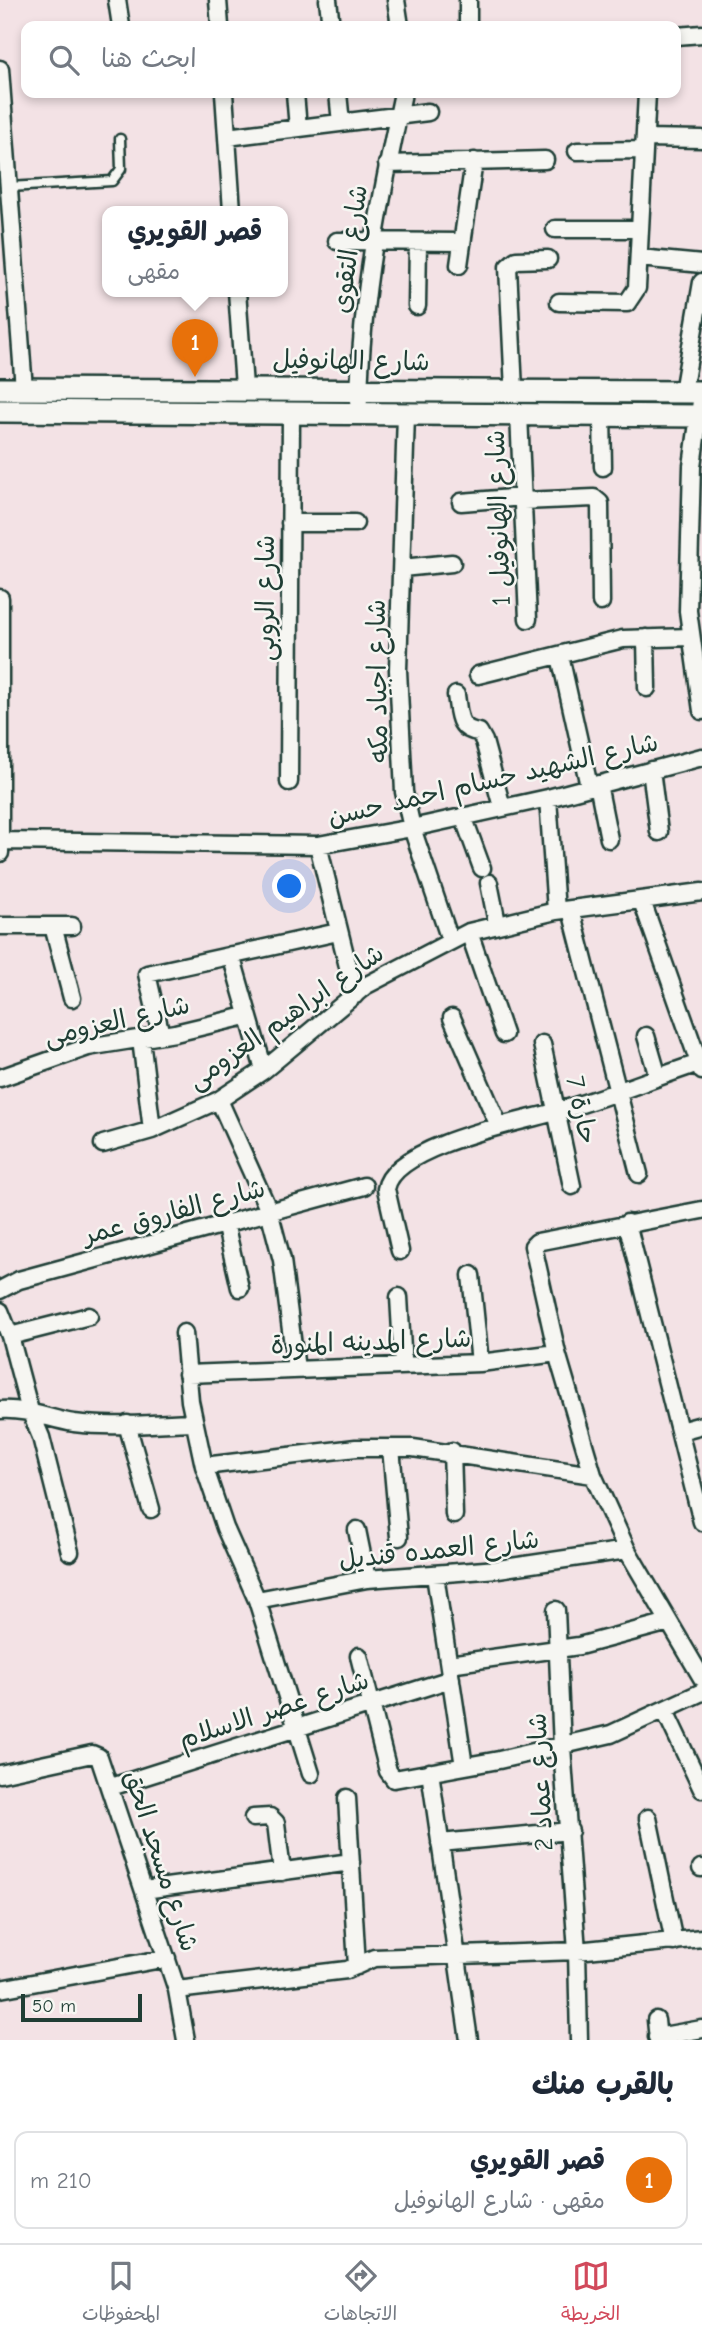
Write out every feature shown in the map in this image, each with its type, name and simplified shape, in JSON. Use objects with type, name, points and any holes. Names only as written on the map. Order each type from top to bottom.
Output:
[{"type":"street","points":[[117,0],[120,21]]},
{"type":"street","points":[[218,0],[220,21]]},
{"type":"street","points":[[328,0],[330,21]]},
{"type":"street","points":[[396,0],[399,21]]},
{"type":"street","points":[[468,0],[468,21]]},
{"type":"street","points":[[681,36],[702,34]]},
{"type":"street","points":[[0,69],[24,389]]},
{"type":"street","points":[[224,98],[232,206]]},
{"type":"street","points":[[295,98],[298,128]]},
{"type":"street","points":[[338,98],[341,123]]},
{"type":"street","name":"شارع التقوى","points":[[359,414],[365,287],[402,98]]},
{"type":"street","points":[[559,302],[627,303],[637,288],[648,98]]},
{"type":"street","points":[[226,137],[428,112]]},
{"type":"street","points":[[577,151],[702,139]]},
{"type":"street","points":[[387,164],[545,160]]},
{"type":"street","points":[[459,265],[474,161]]},
{"type":"street","points":[[555,229],[640,229]]},
{"type":"street","points":[[337,241],[462,242]]},
{"type":"street","points":[[416,306],[418,242]]},
{"type":"street","points":[[639,258],[702,264]]},
{"type":"street","points":[[513,390],[508,267],[516,260],[548,259]]},
{"type":"street","points":[[702,282],[696,393],[701,416],[695,611],[691,637],[702,711]]},
{"type":"street","points":[[237,297],[244,387]]},
{"type":"street","name":"شارع الهانوفيل","points":[[0,388],[244,387],[696,393]]},
{"type":"street","name":"شارع الهانوفيل","points":[[0,411],[701,416]]},
{"type":"street","name":"شارع الروبى","points":[[289,782],[291,414]]},
{"type":"street","name":"شارع اجياد مكه","points":[[406,414],[398,670],[404,792],[412,828],[450,940]]},
{"type":"street","name":"شارع الهانوفيل 1","points":[[519,414],[528,620]]},
{"type":"street","points":[[602,414],[603,467]]},
{"type":"street","points":[[461,502],[594,498],[600,503],[601,602]]},
{"type":"street","points":[[290,523],[355,523]]},
{"type":"street","points":[[402,568],[452,563]]},
{"type":"street","points":[[0,598],[0,853]]},
{"type":"street","points":[[478,675],[603,643],[691,637]]},
{"type":"street","points":[[646,638],[647,688]]},
{"type":"street","points":[[560,656],[608,839]]},
{"type":"street","points":[[456,695],[463,727],[468,731],[479,732],[484,741],[502,807]]},
{"type":"street","name":"شارع الشهيد حسام احمد حسن","points":[[0,841],[318,845],[412,828],[548,798],[702,757]]},
{"type":"street","points":[[651,770],[659,832]]},
{"type":"street","points":[[548,798],[563,911],[617,1090],[639,1174]]},
{"type":"street","points":[[463,816],[482,867]]},
{"type":"street","points":[[318,845],[355,995]]},
{"type":"street","points":[[489,883],[497,923]]},
{"type":"street","name":"شارع ابراهيم العزومى","points":[[103,1144],[152,1130],[219,1100],[264,1070],[355,995],[450,940],[469,932],[497,923],[563,911],[702,892]]},
{"type":"street","points":[[400,1251],[386,1189],[388,1180],[414,1160],[457,1138],[556,1112],[617,1090],[701,1066],[642,901]]},
{"type":"street","points":[[0,926],[72,926]]},
{"type":"street","points":[[53,926],[72,998]]},
{"type":"street","points":[[161,1035],[147,974],[338,932]]},
{"type":"street","points":[[469,932],[504,1034]]},
{"type":"street","points":[[231,955],[246,1016],[264,1070]]},
{"type":"street","name":"شارع العزومى","points":[[0,1078],[88,1048],[246,1016]]},
{"type":"street","points":[[452,1018],[499,1126]]},
{"type":"street","points":[[646,1036],[658,1077]]},
{"type":"street","points":[[141,1039],[152,1130]]},
{"type":"street","name":"حارة 7","points":[[542,1044],[572,1186]]},
{"type":"street","points":[[219,1100],[269,1211],[282,1260],[296,1369]]},
{"type":"street","name":"شارع الفاروق عمر","points":[[0,1290],[19,1280],[364,1186]]},
{"type":"street","points":[[702,1210],[537,1242],[533,1246],[557,1353],[593,1475],[627,1550],[702,1678]]},
{"type":"street","points":[[226,1223],[240,1288]]},
{"type":"street","points":[[627,1223],[702,1521]]},
{"type":"street","points":[[471,1275],[480,1363]]},
{"type":"street","points":[[399,1297],[403,1366]]},
{"type":"street","points":[[0,1311],[10,1336],[30,1412],[41,1437],[70,1552]]},
{"type":"street","points":[[10,1336],[89,1316]]},
{"type":"street","points":[[184,1333],[194,1422],[204,1466],[225,1528],[257,1600],[311,1774]]},
{"type":"street","name":"شارع المدينه المنورة","points":[[187,1374],[480,1363],[557,1353]]},
{"type":"street","points":[[0,1410],[30,1412],[74,1423],[194,1422]]},
{"type":"street","points":[[127,1424],[151,1509]]},
{"type":"street","points":[[680,1431],[702,1425]]},
{"type":"street","points":[[204,1466],[356,1448],[391,1448],[452,1451],[593,1475]]},
{"type":"street","points":[[391,1448],[399,1537]]},
{"type":"street","points":[[452,1451],[454,1515]]},
{"type":"street","points":[[357,1530],[367,1579]]},
{"type":"street","name":"شارع العمده قنديل","points":[[257,1600],[367,1579],[548,1563],[627,1550]]},
{"type":"street","points":[[435,1574],[464,1766]]},
{"type":"street","name":"شارع عماد 2","points":[[556,1610],[562,1747],[577,1951],[579,2040]]},
{"type":"street","name":"شارع عصر الاسلام","points":[[111,1787],[371,1704],[450,1671],[611,1639],[669,1622]]},
{"type":"street","points":[[359,1656],[389,1776],[400,1779],[562,1747],[611,1734],[666,1711],[702,1692]]},
{"type":"street","points":[[666,1711],[702,1789]]},
{"type":"street","name":"شارع مسجد الحق","points":[[0,1774],[92,1754],[104,1764],[177,1990],[186,2040]]},
{"type":"street","points":[[430,1772],[469,2040]]},
{"type":"street","points":[[347,1798],[357,1966]]},
{"type":"street","points":[[253,1818],[270,1817],[276,1823],[282,1871]]},
{"type":"street","points":[[648,1818],[674,1942]]},
{"type":"street","points":[[440,1843],[570,1831]]},
{"type":"street","points":[[144,1890],[351,1863]]},
{"type":"street","points":[[177,1990],[357,1966],[374,1958],[577,1951],[702,1938]]},
{"type":"street","points":[[0,1989],[167,1958]]},
{"type":"street","points":[[656,2020],[658,2039],[702,2029]]},
{"type":"lane","points":[[9,187],[112,181],[121,169],[120,139]]},
{"type":"place","name":"قصر القويري","points":[[195,377]]}]
